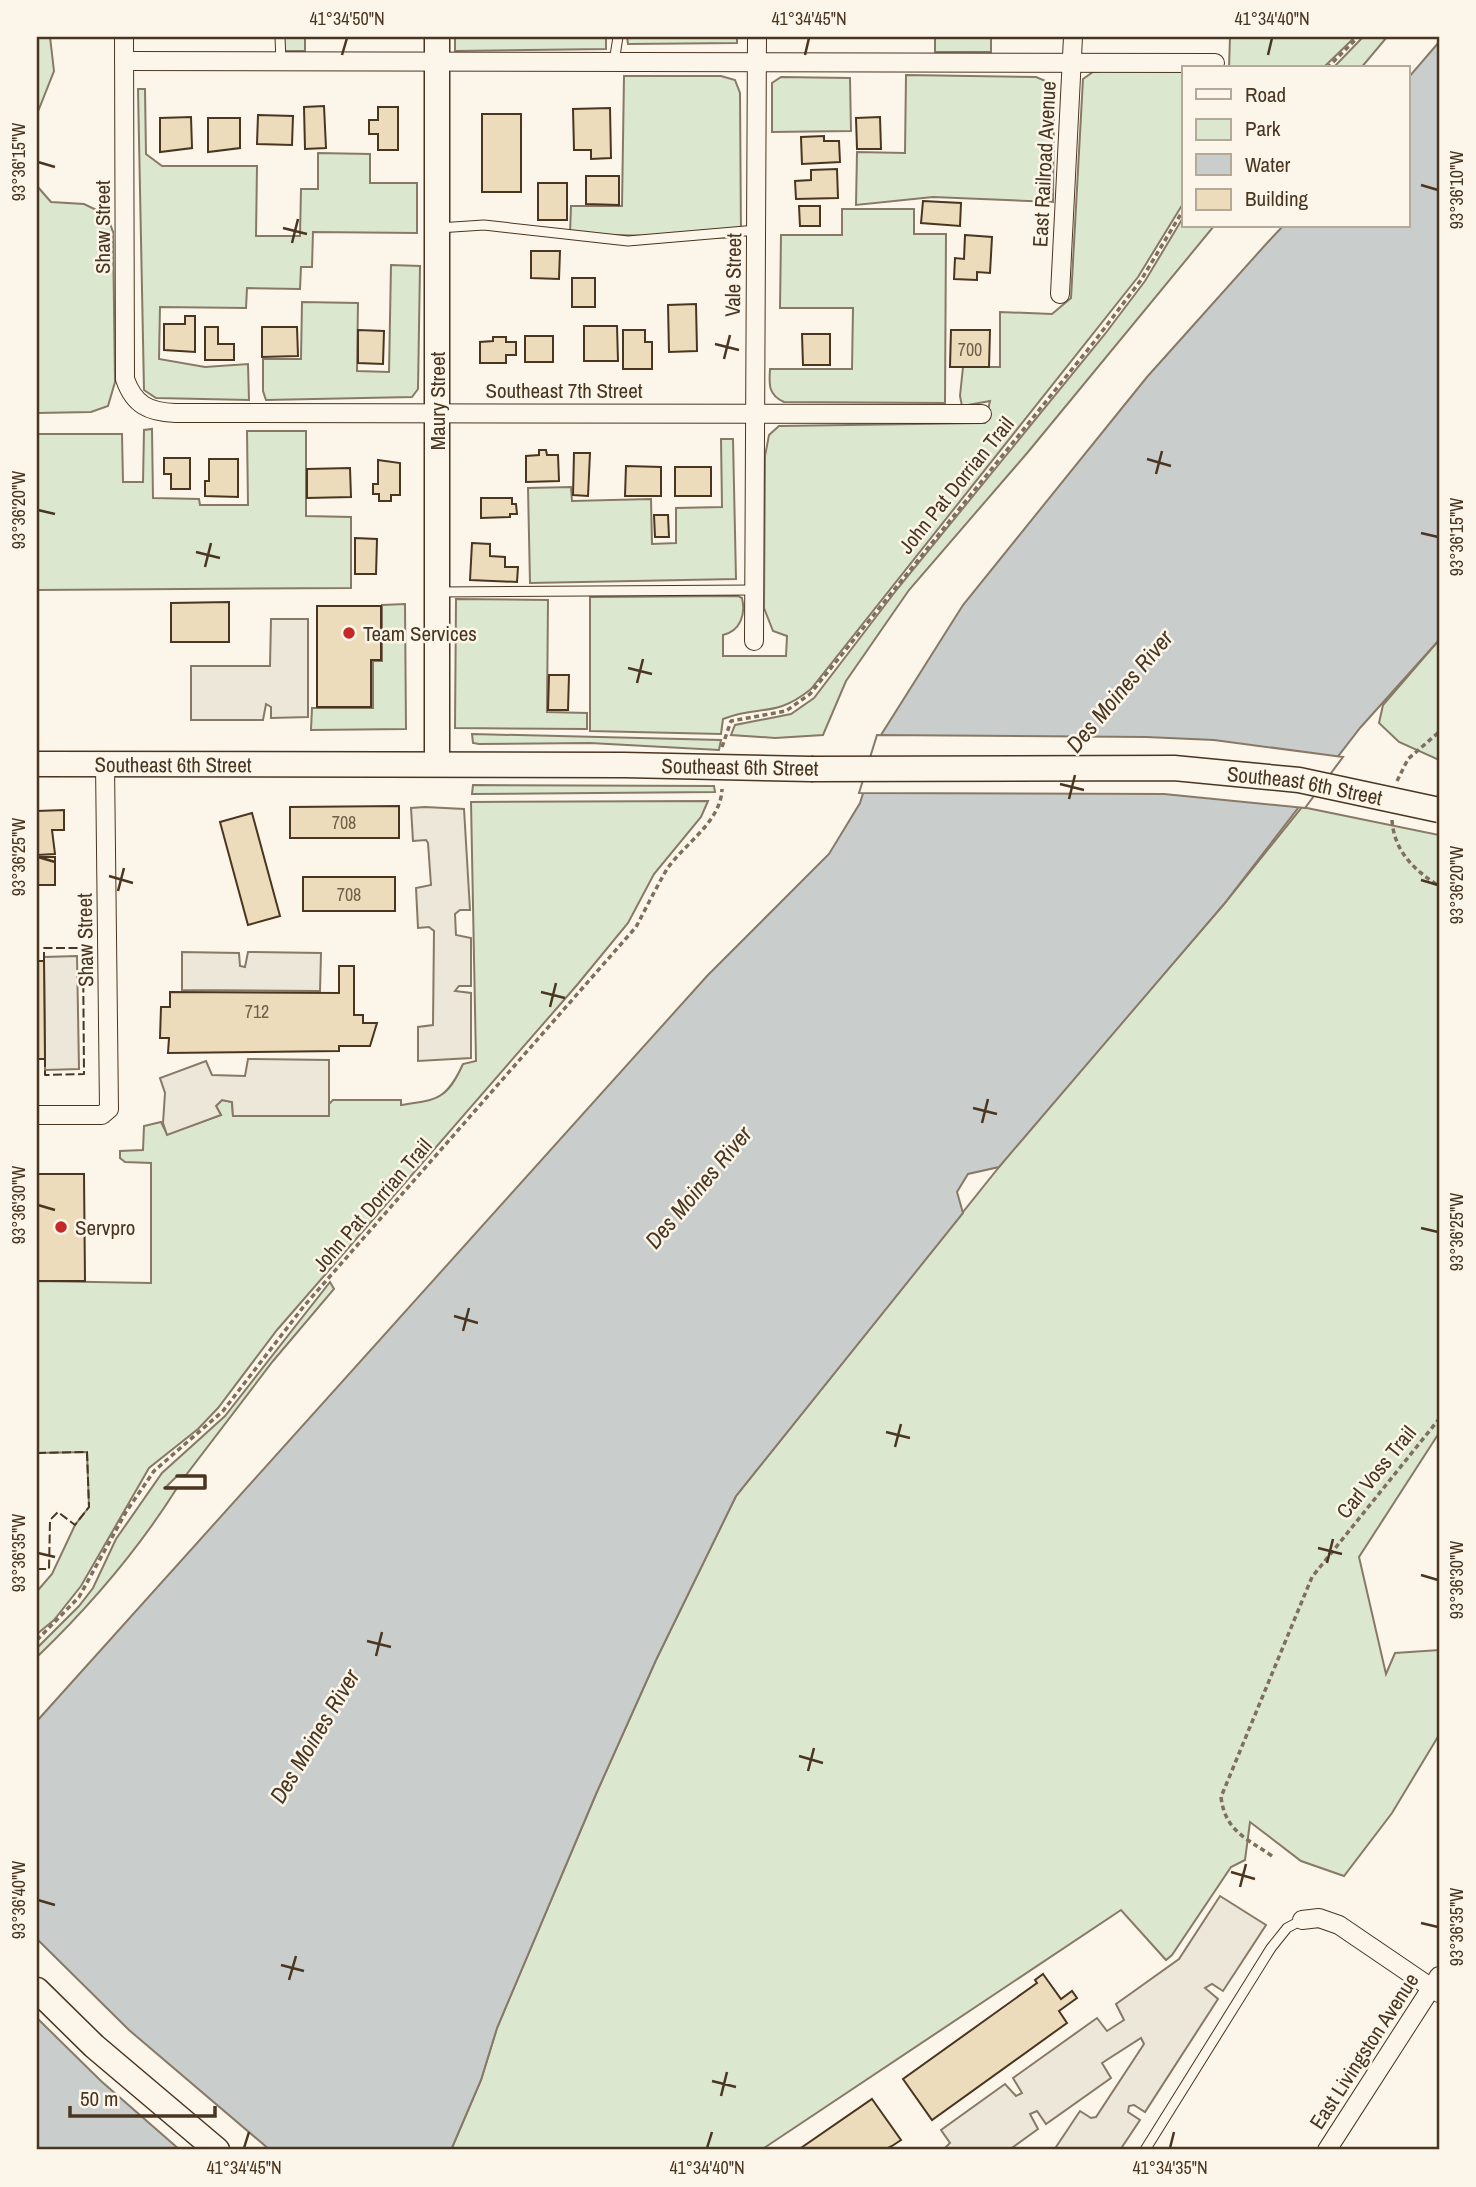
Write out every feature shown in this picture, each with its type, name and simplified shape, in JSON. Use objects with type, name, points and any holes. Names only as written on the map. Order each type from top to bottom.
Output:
[{"type":"main road","name":"Maury Street","points":[[437,37],[437,764]]},
{"type":"main road","name":"Southeast 6th Street","points":[[37,764],[437,764],[811,769],[1174,768],[1299,780],[1439,810]]},
{"type":"main road","points":[[37,1990],[94,2046],[217,2150]]},
{"type":"street","name":"Shaw Street","points":[[124,37],[125,379],[136,401],[147,409]]},
{"type":"street","name":"Vale Street","points":[[754,640],[753,414],[757,37]]},
{"type":"street","name":"East Railroad Avenue","points":[[1060,294],[1073,37]]},
{"type":"street","points":[[124,61],[1215,63]]},
{"type":"street","name":"Southeast 7th Street","points":[[147,409],[175,413],[982,414]]},
{"type":"street","name":"Shaw Street","points":[[37,1115],[106,1114],[110,1094],[105,764]]},
{"type":"street","points":[[1302,1920],[1319,1918],[1339,1924],[1437,1986]]},
{"type":"street","name":"East Livingston Avenue","points":[[1326,2150],[1437,1986]]},
{"type":"lane","points":[[280,37],[281,62]]},
{"type":"lane","points":[[614,62],[618,37]]},
{"type":"lane","points":[[437,228],[484,225],[628,241],[757,230]]},
{"type":"lane","points":[[438,592],[754,590]]},
{"type":"lane","points":[[1145,2150],[1271,1948],[1287,1928],[1302,1920]]},
{"type":"path","points":[[1329,66],[1358,37]]},
{"type":"path","name":"John Pat Dorrian Trail","points":[[723,738],[731,721],[786,710],[810,694],[1094,342],[1141,280],[1182,212]]},
{"type":"path","name":"John Pat Dorrian Trail","points":[[37,1640],[79,1597],[120,1522],[154,1471],[223,1411],[304,1306],[636,927],[668,868],[721,802],[722,785]]},
{"type":"path","name":"Carl Voss Trail","points":[[1272,1856],[1233,1829],[1223,1816],[1221,1797],[1312,1577],[1439,1419]]},
{"type":"green space","points":[[37,37],[50,37],[54,71],[37,114]]},
{"type":"green space","points":[[284,37],[305,37],[305,51],[284,51]]},
{"type":"green space","points":[[455,37],[606,37],[606,49],[455,51]]},
{"type":"green space","points":[[627,37],[737,37],[737,43],[628,44]]},
{"type":"green space","points":[[935,37],[991,37],[991,52],[935,52]]},
{"type":"green space","points":[[1230,37],[1355,37],[1325,66],[1229,66]]},
{"type":"green space","points":[[1363,37],[1387,37],[1363,66],[1335,66]]},
{"type":"green space","points":[[1182,70],[1182,205],[1138,277],[811,689],[777,708],[723,719],[721,734],[590,731],[590,597],[738,596],[742,598],[742,616],[734,630],[723,635],[723,656],[786,656],[787,636],[773,631],[764,608],[765,456],[769,435],[779,426],[985,423],[990,401],[962,406],[960,396],[963,367],[1000,367],[1000,312],[1052,314],[1071,298],[1083,79],[1093,72]]},
{"type":"green space","points":[[906,75],[1036,77],[1048,82],[1054,93],[1053,202],[933,197],[856,205],[857,152],[905,153]]},
{"type":"green space","points":[[624,76],[721,76],[735,80],[740,93],[741,238],[570,234],[571,206],[622,206]]},
{"type":"green space","points":[[781,77],[850,78],[851,131],[772,132],[772,83]]},
{"type":"green space","points":[[138,89],[145,89],[146,154],[162,166],[257,166],[256,236],[300,236],[301,189],[318,189],[318,153],[370,154],[370,183],[417,183],[417,233],[313,232],[312,267],[301,267],[300,289],[247,288],[246,308],[160,307],[159,359],[205,367],[248,364],[249,400],[156,398],[144,390]]},
{"type":"green space","points":[[37,186],[51,202],[84,204],[107,215],[113,232],[115,382],[108,406],[91,412],[37,413]]},
{"type":"green space","points":[[842,209],[914,209],[914,234],[946,234],[945,403],[784,402],[772,392],[770,369],[852,369],[853,308],[780,308],[781,235],[842,235]]},
{"type":"green space","points":[[1182,219],[1182,228],[1212,228],[1028,452],[909,590],[846,681],[823,735],[775,738],[731,735],[735,725],[791,714],[814,698],[898,588],[1145,281]]},
{"type":"green space","points":[[391,265],[420,266],[418,389],[412,397],[266,400],[263,391],[263,359],[301,359],[302,302],[358,303],[357,371],[389,372]]},
{"type":"green space","points":[[152,429],[153,498],[199,499],[200,505],[248,505],[247,431],[306,431],[306,516],[351,517],[351,588],[37,590],[37,434],[122,434],[123,482],[143,482],[144,430]]},
{"type":"green space","points":[[721,439],[733,439],[736,579],[530,583],[528,488],[571,487],[572,501],[651,499],[652,544],[676,543],[676,508],[722,507]]},
{"type":"green space","points":[[456,599],[548,600],[547,712],[587,713],[587,729],[455,728]]},
{"type":"green space","points":[[405,604],[406,729],[311,730],[312,708],[373,708],[373,661],[382,661],[382,605]]},
{"type":"green space","points":[[1439,640],[1439,760],[1399,742],[1379,723],[1383,705]]},
{"type":"green space","points":[[472,734],[721,740],[719,750],[590,743],[479,744],[473,743]]},
{"type":"green space","points":[[473,785],[714,786],[715,792],[472,794]]},
{"type":"green space","points":[[708,801],[701,817],[654,874],[628,923],[577,985],[277,1330],[218,1408],[198,1429],[149,1468],[81,1586],[54,1620],[37,1634],[37,1587],[39,1589],[52,1574],[75,1525],[89,1507],[87,1452],[37,1453],[37,1281],[151,1283],[151,1163],[125,1162],[120,1158],[120,1151],[143,1150],[144,1126],[161,1122],[167,1134],[221,1115],[216,1106],[222,1100],[232,1102],[233,1116],[329,1116],[329,1104],[333,1100],[401,1100],[401,1105],[433,1099],[446,1091],[463,1064],[476,1061],[471,802]]},
{"type":"green space","points":[[1302,807],[1439,835],[1439,1433],[1359,1557],[1386,1674],[1395,1653],[1439,1650],[1439,1735],[1392,1813],[1344,1876],[1301,1861],[1250,1822],[1245,1860],[1231,1867],[1166,1960],[1121,1910],[761,2150],[451,2150],[481,2080],[497,2028],[596,1794],[656,1660],[736,1496],[1031,1127],[1224,904]]},
{"type":"green space","points":[[330,1282],[334,1289],[273,1361],[186,1475],[177,1476],[166,1487],[177,1488],[130,1555],[76,1618],[37,1657],[37,1648],[93,1588],[116,1539],[162,1473],[225,1416]]},
{"type":"shaded area","points":[[271,619],[308,619],[308,717],[271,718],[271,707],[266,704],[263,720],[191,720],[191,666],[270,666]]},
{"type":"shaded area","points":[[411,808],[464,809],[470,910],[460,910],[455,914],[456,935],[471,938],[471,986],[459,986],[455,991],[471,993],[471,1058],[418,1061],[418,1027],[433,1025],[434,931],[429,927],[418,928],[416,888],[431,885],[428,843],[426,840],[413,841]]},
{"type":"shaded area","points":[[182,952],[239,953],[240,966],[245,967],[248,952],[321,953],[320,991],[182,990]]},
{"type":"shaded area","points":[[77,956],[79,1069],[45,1070],[44,957]]},
{"type":"shaded area","points":[[248,1059],[329,1060],[329,1116],[233,1116],[232,1102],[222,1100],[216,1106],[221,1115],[167,1135],[163,1123],[165,1093],[160,1078],[206,1061],[212,1075],[245,1076]]},
{"type":"shaded area","points":[[1220,1896],[1266,1925],[1223,1991],[1212,1984],[1205,1988],[1218,1999],[1145,2112],[1134,2105],[1129,2106],[1128,2112],[1140,2120],[1120,2150],[1054,2150],[1080,2111],[1091,2118],[1096,2117],[1144,2044],[1141,2038],[1102,2063],[1111,2078],[1046,2124],[1037,2111],[1030,2114],[1038,2129],[1009,2150],[943,2150],[950,2143],[941,2130],[1005,2084],[1016,2096],[1022,2093],[1013,2078],[1097,2018],[1107,2031],[1124,2020],[1116,2004],[1179,1959]]},
{"type":"water","name":"Des Moines River","points":[[1439,42],[1439,640],[1360,728],[1224,904],[999,1167],[968,1174],[957,1192],[963,1213],[736,1496],[656,1660],[596,1794],[497,2028],[481,2080],[451,2150],[37,2150],[37,1721],[707,976],[829,854],[860,803],[881,735],[963,605],[1147,377],[1267,243],[1281,228],[1410,228],[1410,76]]},
{"type":"pier","points":[[877,735],[1214,740],[1343,757],[1305,808],[1164,794],[859,793]]},
{"type":"pier","points":[[37,1939],[129,2030],[270,2150],[180,2150],[101,2081],[37,2018]]},
{"type":"building","points":[[324,106],[326,148],[305,149],[304,107]]},
{"type":"building","points":[[378,107],[398,107],[398,150],[378,150],[378,134],[369,134],[369,120],[378,120]]},
{"type":"building","points":[[610,108],[611,158],[591,159],[591,150],[574,150],[573,109]]},
{"type":"building","points":[[482,114],[521,114],[521,192],[482,192]]},
{"type":"building","points":[[258,115],[293,116],[292,145],[257,144]]},
{"type":"building","points":[[191,117],[192,148],[160,152],[160,118]]},
{"type":"building","points":[[880,117],[881,149],[857,149],[856,118]]},
{"type":"building","points":[[208,118],[240,118],[240,148],[208,152]]},
{"type":"building","points":[[824,136],[824,141],[839,141],[840,162],[802,164],[801,137]]},
{"type":"building","points":[[837,169],[838,198],[796,199],[795,181],[811,180],[811,170]]},
{"type":"building","points":[[586,176],[619,176],[619,205],[586,204]]},
{"type":"building","points":[[538,183],[567,183],[567,220],[538,220]]},
{"type":"building","points":[[923,201],[961,203],[960,226],[921,223]]},
{"type":"building","points":[[799,206],[820,206],[820,226],[800,226]]},
{"type":"building","points":[[965,235],[992,237],[990,273],[977,272],[977,280],[954,279],[955,258],[964,259]]},
{"type":"building","points":[[531,251],[560,251],[559,279],[531,278]]},
{"type":"building","points":[[572,278],[595,278],[595,307],[572,307]]},
{"type":"building","points":[[696,304],[697,351],[669,352],[668,305]]},
{"type":"building","points":[[185,316],[195,316],[195,352],[164,350],[164,324],[185,324]]},
{"type":"building","points":[[584,326],[617,326],[618,361],[584,361]]},
{"type":"building","points":[[205,327],[218,327],[218,344],[234,344],[234,360],[205,360]]},
{"type":"building","points":[[262,327],[297,327],[298,356],[262,357]]},
{"type":"building","points":[[358,330],[384,331],[383,364],[358,363]]},
{"type":"building","points":[[623,330],[645,330],[645,342],[652,342],[652,369],[623,369]]},
{"type":"building","points":[[951,330],[990,330],[989,367],[950,367]]},
{"type":"building","points":[[802,334],[830,334],[830,365],[803,365]]},
{"type":"building","points":[[525,336],[553,336],[553,362],[525,362]]},
{"type":"building","points":[[493,337],[506,337],[506,342],[516,342],[516,355],[506,355],[506,363],[480,363],[480,342],[493,341]]},
{"type":"building","points":[[539,450],[546,450],[547,455],[558,455],[559,481],[526,482],[526,456],[539,455]]},
{"type":"building","points":[[574,453],[590,453],[588,496],[573,495]]},
{"type":"building","points":[[164,458],[190,458],[190,489],[171,489],[171,474],[164,474]]},
{"type":"building","points":[[209,459],[238,459],[238,497],[205,496],[205,481],[209,481]]},
{"type":"building","points":[[378,460],[400,463],[400,495],[391,495],[391,501],[379,501],[379,494],[373,494],[373,484],[378,484]]},
{"type":"building","points":[[626,466],[661,467],[661,496],[625,496]]},
{"type":"building","points":[[675,467],[711,467],[711,496],[675,496]]},
{"type":"building","points":[[350,468],[351,497],[307,498],[307,469]]},
{"type":"building","points":[[481,498],[512,498],[517,514],[510,514],[510,517],[481,518]]},
{"type":"building","points":[[654,515],[668,515],[669,537],[655,537]]},
{"type":"building","points":[[355,538],[377,539],[376,574],[355,574]]},
{"type":"building","points":[[472,543],[490,544],[490,556],[505,557],[505,567],[518,567],[517,582],[470,580]]},
{"type":"building","points":[[229,602],[229,642],[171,642],[171,603]]},
{"type":"building","name":"Team Services","points":[[317,606],[381,606],[381,660],[371,660],[371,707],[317,707]]},
{"type":"building","points":[[549,675],[569,675],[568,710],[548,710]]},
{"type":"building","points":[[399,806],[399,838],[290,838],[290,807]]},
{"type":"building","points":[[64,810],[64,830],[52,830],[55,854],[37,855],[37,811]]},
{"type":"building","points":[[252,813],[280,916],[248,925],[220,822]]},
{"type":"building","points":[[37,857],[55,857],[55,885],[37,885]]},
{"type":"building","points":[[303,877],[395,877],[395,911],[303,911]]},
{"type":"building","points":[[37,961],[44,961],[45,1059],[37,1059]]},
{"type":"building","points":[[339,966],[354,966],[354,1015],[363,1015],[363,1023],[377,1023],[370,1046],[339,1046],[339,1051],[168,1053],[169,1038],[160,1038],[161,1007],[170,1007],[170,992],[339,993]]},
{"type":"building","name":"Servpro","points":[[37,1174],[84,1174],[85,1281],[37,1281]]},
{"type":"building","points":[[1043,1974],[1061,1999],[1072,1991],[1077,1998],[1059,2011],[1067,2023],[932,2120],[903,2079],[1037,1983],[1035,1980]]},
{"type":"building","points":[[872,2099],[901,2140],[884,2150],[798,2150]]},
{"type":"fence","points":[[44,961],[44,948],[83,948],[84,1074],[45,1075],[45,1059]]},
{"type":"fence","points":[[37,1453],[87,1452],[89,1507],[75,1525],[58,1512],[50,1520],[49,1569],[37,1569]]},
{"type":"wall","points":[[165,1488],[205,1488],[205,1476],[177,1476]]},
{"type":"place","name":"Team Services","points":[[349,633]]},
{"type":"place","name":"Servpro","points":[[61,1227]]}]
